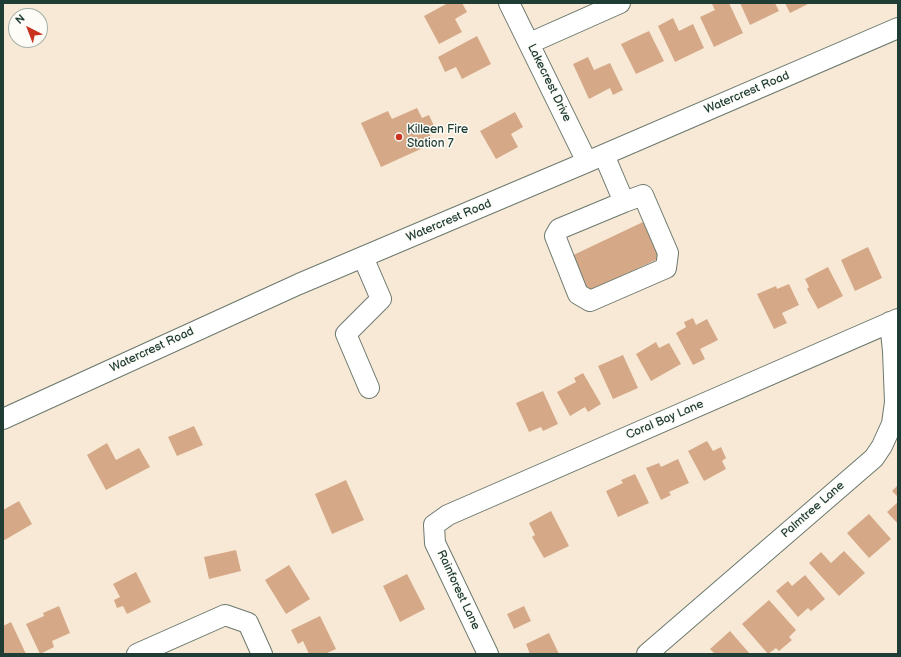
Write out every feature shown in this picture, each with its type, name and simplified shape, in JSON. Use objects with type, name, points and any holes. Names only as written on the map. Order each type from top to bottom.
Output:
[{"type":"street","name":"Lakecrest Drive","points":[[510,3],[530,43],[596,159],[624,202]]},
{"type":"street","points":[[530,43],[620,3]]},
{"type":"street","name":"Watercrest Road","points":[[3,419],[299,284],[596,159],[898,28]]},
{"type":"street","points":[[643,195],[668,253],[666,268],[590,301],[578,294],[555,236],[560,229],[624,202],[643,195]]},
{"type":"street","points":[[363,257],[381,298],[346,334],[369,388]]},
{"type":"street","name":"Coral Bay Lane","points":[[434,525],[448,515],[894,321]]},
{"type":"street","name":"Palmtree Lane","points":[[647,654],[874,458],[882,446],[892,424],[895,402],[893,358],[894,321]]},
{"type":"street","name":"Rainforest Lane","points":[[434,525],[435,543],[488,654]]},
{"type":"street","points":[[137,654],[226,615],[248,624],[262,654]]},
{"type":"building","points":[[448,3],[462,3],[467,12],[455,19],[462,32],[439,44],[424,16]]},
{"type":"building","points":[[729,3],[743,33],[714,47],[700,17],[715,10],[712,4]]},
{"type":"building","points":[[740,3],[775,3],[779,11],[750,25]]},
{"type":"building","points":[[785,3],[810,3],[790,13]]},
{"type":"building","points":[[673,18],[679,31],[693,24],[704,48],[675,62],[658,26]]},
{"type":"building","points":[[649,31],[664,61],[636,74],[621,44]]},
{"type":"building","points":[[477,36],[491,64],[462,79],[456,67],[445,72],[438,57]]},
{"type":"building","points":[[588,57],[594,70],[610,63],[623,90],[613,95],[610,88],[589,99],[573,64]]},
{"type":"building","name":"Killeen Fire Station 7","points":[[417,108],[422,118],[429,115],[435,128],[428,131],[434,143],[381,167],[361,123],[388,111],[392,119]]},
{"type":"building","points":[[515,112],[523,127],[511,134],[518,147],[496,159],[480,131]]},
{"type":"building","points":[[643,222],[660,258],[583,294],[567,258]]},
{"type":"building","points":[[868,247],[882,278],[855,291],[841,260]]},
{"type":"building","points":[[828,267],[843,296],[818,309],[807,289],[809,287],[805,279]]},
{"type":"building","points":[[789,284],[799,305],[782,313],[787,323],[774,329],[757,294],[776,286],[777,289]]},
{"type":"building","points":[[693,318],[696,325],[707,319],[718,340],[700,349],[705,359],[693,365],[676,333],[686,327],[684,322]]},
{"type":"building","points":[[656,342],[659,348],[669,343],[681,364],[651,381],[636,354]]},
{"type":"building","points":[[623,355],[638,388],[613,399],[598,366]]},
{"type":"building","points":[[583,373],[601,404],[588,412],[585,407],[570,416],[557,392],[576,382],[574,378]]},
{"type":"building","points":[[543,391],[558,424],[543,431],[541,427],[529,432],[516,403]]},
{"type":"building","points":[[194,426],[203,445],[177,456],[168,437]]},
{"type":"building","points":[[707,441],[713,451],[721,447],[726,458],[722,461],[726,469],[704,481],[688,451]]},
{"type":"building","points":[[107,443],[116,460],[139,448],[150,467],[106,490],[87,455]]},
{"type":"building","points":[[678,459],[689,483],[669,492],[671,495],[661,500],[646,468],[659,463],[661,467]]},
{"type":"building","points":[[635,474],[649,503],[618,517],[606,491],[623,483],[621,480]]},
{"type":"building","points":[[346,480],[364,520],[332,534],[315,494]]},
{"type":"building","points":[[898,485],[898,497],[892,491]]},
{"type":"building","points":[[19,501],[32,524],[3,541],[3,510]]},
{"type":"building","points":[[898,502],[898,524],[887,512]]},
{"type":"building","points":[[551,511],[569,546],[544,558],[532,537],[535,535],[529,523]]},
{"type":"building","points":[[869,514],[891,539],[869,558],[847,533]]},
{"type":"building","points":[[236,550],[241,571],[209,579],[204,557]]},
{"type":"building","points":[[844,551],[865,573],[839,596],[809,563],[821,552],[831,563]]},
{"type":"building","points":[[289,565],[310,599],[286,614],[265,580]]},
{"type":"building","points":[[136,572],[151,602],[127,614],[123,606],[117,608],[114,600],[120,597],[113,584]]},
{"type":"building","points":[[407,574],[425,609],[400,622],[383,586]]},
{"type":"building","points":[[805,575],[825,599],[811,611],[808,608],[798,617],[776,591],[788,581],[792,586]]},
{"type":"building","points":[[769,600],[796,630],[789,637],[792,640],[779,651],[776,648],[768,654],[742,624]]},
{"type":"building","points":[[59,606],[70,633],[52,641],[54,647],[40,654],[26,624],[44,616],[43,613]]},
{"type":"building","points":[[524,606],[531,621],[514,629],[507,614]]},
{"type":"building","points":[[320,616],[336,649],[325,654],[309,654],[303,641],[298,644],[291,630]]},
{"type":"building","points":[[11,622],[26,654],[3,654],[3,626]]},
{"type":"building","points":[[730,631],[750,654],[715,654],[710,649]]},
{"type":"building","points":[[549,633],[559,654],[530,654],[526,644]]},
{"type":"place","name":"Killeen Fire Station 7","points":[[399,137]]}]
